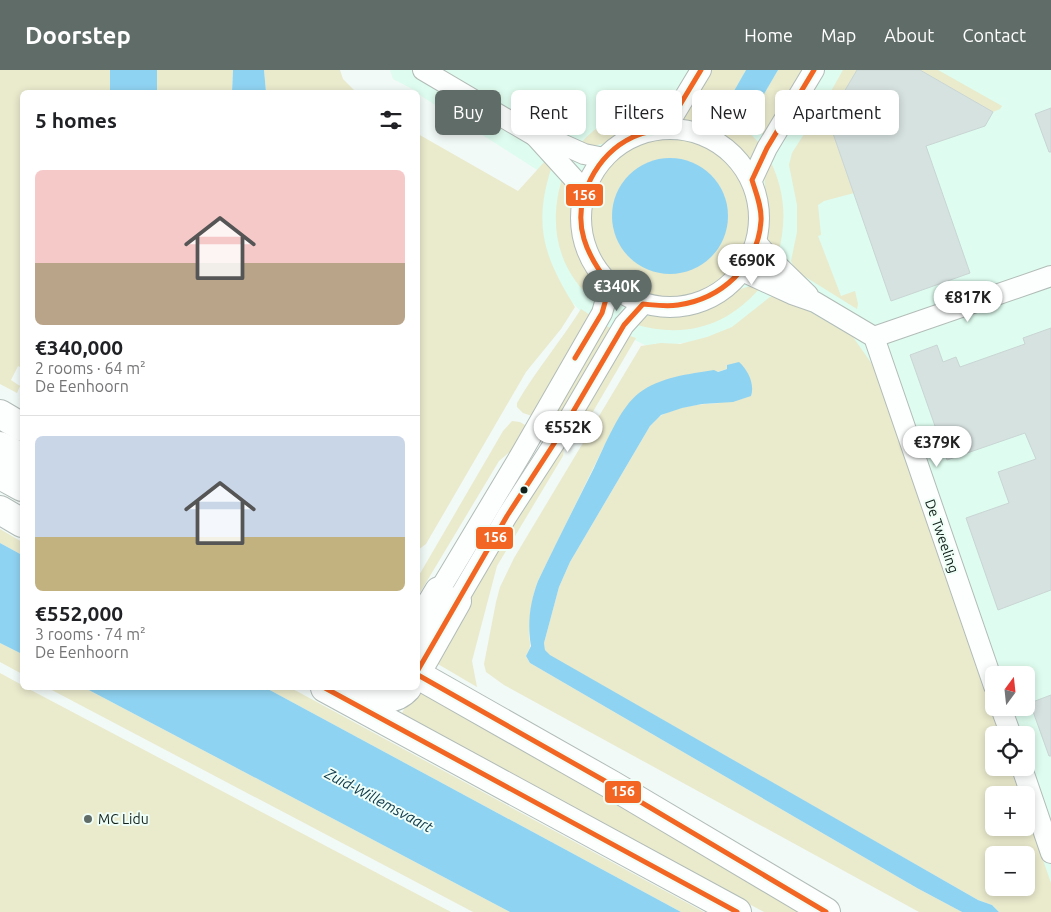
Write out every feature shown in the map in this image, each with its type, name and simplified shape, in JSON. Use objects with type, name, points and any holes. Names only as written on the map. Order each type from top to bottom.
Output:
[{"type":"highway","points":[[0,414],[20,425]]},
{"type":"highway","points":[[0,446],[20,457]]},
{"type":"highway","points":[[0,475],[20,486]]},
{"type":"highway","points":[[0,510],[20,521]]},
{"type":"highway","points":[[420,606],[448,596]]},
{"type":"highway","points":[[420,624],[448,596]]},
{"type":"highway","points":[[420,673],[448,596]]},
{"type":"highway","points":[[420,679],[612,785],[826,912]]},
{"type":"highway","points":[[329,690],[379,699],[389,699],[399,695],[405,690]]},
{"type":"highway","points":[[329,690],[737,912]]},
{"type":"street","points":[[423,70],[535,136],[555,141],[584,154],[604,158]]},
{"type":"street","points":[[682,101],[701,70]]},
{"type":"street","points":[[752,180],[767,148],[814,70]]},
{"type":"street","points":[[638,135],[607,153],[591,175],[582,208],[582,231],[595,266],[610,286],[627,298],[643,304],[678,305],[707,298],[732,281],[742,271],[757,243],[761,221],[760,203],[752,180],[735,156],[723,146],[708,138],[682,129]]},
{"type":"street","points":[[535,136],[586,191]]},
{"type":"street","points":[[757,243],[815,302]]},
{"type":"street","points":[[742,271],[792,294],[815,302],[874,337],[1051,276]]},
{"type":"street","points":[[448,596],[521,454],[602,313],[610,286]]},
{"type":"street","points":[[448,596],[507,516],[557,439],[624,326],[643,304]]},
{"type":"street","name":"De Tweeling","points":[[874,337],[987,666]]},
{"type":"street","points":[[1025,776],[1051,853]]},
{"type":"shaded area","points":[[0,70],[110,70],[110,90],[20,90],[20,367],[18,366],[11,380],[20,386],[17,393],[0,384]]},
{"type":"shaded area","points":[[157,70],[233,70],[232,90],[157,90]]},
{"type":"shaded area","points":[[264,70],[340,70],[343,79],[354,90],[266,90]]},
{"type":"shaded area","points":[[390,70],[1051,70],[1051,905],[1035,856],[1035,846],[1032,846],[1029,836],[1035,836],[1035,786],[1017,786],[1008,776],[1035,776],[1035,726],[990,726],[799,329],[649,347],[585,316],[553,282],[536,223],[542,173],[482,135],[501,135],[501,90],[435,90],[435,105],[420,95],[420,90],[414,90],[393,79]]},
{"type":"shaded area","points":[[707,70],[746,70],[735,90],[694,90]]},
{"type":"shaded area","points":[[778,70],[808,70],[796,90],[775,90],[775,126],[767,139],[763,135],[765,135],[765,92]]},
{"type":"shaded area","points":[[843,70],[857,70],[845,90],[832,90]]},
{"type":"shaded area","points":[[920,70],[938,70],[1002,106],[993,112]]},
{"type":"shaded area","points":[[687,102],[692,103],[692,122],[682,120],[682,111]]},
{"type":"shaded area","points":[[596,129],[596,135],[619,135],[606,143],[588,147],[579,145]]},
{"type":"shaded area","points":[[420,135],[518,191],[546,160],[551,169],[543,208],[545,241],[556,272],[575,307],[561,329],[526,372],[426,544],[420,548]]},
{"type":"shaded area","points":[[670,135],[705,144],[730,162],[746,186],[752,214],[748,242],[734,267],[712,286],[680,296],[656,296],[641,292],[627,285],[600,258],[590,230],[589,210],[592,194],[597,180],[615,157],[640,142]],"holes":[[[712,176],[725,198],[641,266],[630,258],[622,247]]]},
{"type":"shaded area","points":[[722,135],[751,135],[762,146],[751,163]]},
{"type":"shaded area","points":[[803,135],[834,135],[854,193],[824,201],[818,205],[821,235],[818,236],[841,296],[855,291],[858,304],[857,309],[796,271],[791,261],[797,232],[797,205],[789,165],[792,153]]},
{"type":"shaded area","points":[[769,158],[779,183],[783,207],[782,232],[777,259],[769,246],[766,234],[767,210],[764,174]]},
{"type":"shaded area","points":[[564,173],[572,189],[577,241],[594,279],[597,303],[572,276],[559,244],[556,227],[556,209]]},
{"type":"shaded area","points":[[751,286],[760,288],[733,312],[703,326],[670,330],[634,324],[641,319],[656,314],[689,311],[704,307]]},
{"type":"shaded area","points":[[783,296],[853,337],[874,367],[985,691],[985,716],[993,716],[997,726],[985,726],[985,776],[1014,776],[1018,786],[985,786],[985,836],[1035,836],[1051,883],[1051,912],[999,912],[992,905],[978,900],[549,655],[545,650],[544,643],[559,587],[570,562],[650,426],[661,416],[676,409],[720,403],[727,369],[717,372],[612,430],[538,581],[534,593],[529,629],[530,645],[526,656],[530,663],[917,888],[962,912],[919,912],[504,685],[486,672],[484,664],[500,587],[514,558],[641,346],[661,343],[680,344],[707,337],[732,327],[770,297]]},
{"type":"shaded area","points":[[581,309],[593,317],[532,416],[523,413],[517,407],[517,403]]},
{"type":"shaded area","points":[[603,324],[616,331],[555,431],[544,424]]},
{"type":"shaded area","points":[[624,334],[636,338],[577,439],[569,440],[566,436]]},
{"type":"shaded area","points":[[512,421],[520,422],[530,428],[517,446],[499,461],[420,593],[420,574],[503,431]]},
{"type":"shaded area","points":[[559,444],[564,448],[563,456],[497,566],[472,661],[477,687],[431,660]]},
{"type":"shaded area","points":[[0,529],[20,541],[20,554],[0,543]]},
{"type":"shaded area","points":[[0,643],[20,653],[20,673],[0,662]]},
{"type":"shaded area","name":"MC Lidu","points":[[0,673],[20,684],[20,690],[31,690],[451,912],[0,912]]},
{"type":"shaded area","points":[[52,690],[89,690],[510,912],[473,912]]},
{"type":"shaded area","points":[[270,690],[295,690],[704,912],[681,912]]},
{"type":"shaded area","points":[[414,690],[419,690],[567,771],[803,912],[764,912],[401,715]]},
{"type":"water","points":[[110,70],[157,70],[157,90],[110,90]]},
{"type":"water","points":[[233,70],[264,70],[266,90],[232,90]]},
{"type":"water","points":[[746,70],[778,70],[765,92],[765,90],[735,90]]},
{"type":"water","points":[[670,158],[692,163],[711,175],[723,194],[728,216],[723,238],[711,257],[692,269],[670,274],[648,269],[629,257],[617,238],[612,216],[617,194],[629,175],[648,163]]},
{"type":"water","points":[[739,362],[750,377],[751,396],[733,402],[702,404],[682,408],[661,415],[650,426],[570,562],[559,587],[544,643],[545,650],[550,655],[978,900],[992,905],[999,912],[962,912],[917,888],[530,663],[526,656],[531,646],[529,630],[530,613],[538,581],[625,408],[639,393],[656,383],[685,375],[714,370],[718,372],[727,369],[727,365]]},
{"type":"water","points":[[0,543],[20,554],[20,653],[0,643]]},
{"type":"water","name":"Zuid-Willemsvaart","points":[[89,690],[270,690],[681,912],[510,912]]},
{"type":"building","points":[[857,70],[920,70],[993,112],[985,126],[926,146],[970,273],[891,301],[834,135],[899,135],[899,90],[845,90]]},
{"type":"building","points":[[1051,108],[1051,152],[1049,152],[1035,114]]},
{"type":"building","points":[[1051,328],[1051,590],[998,610],[966,518],[1009,503],[998,472],[1036,459],[1025,433],[947,460],[910,355],[937,345],[943,362],[956,357],[960,367],[1025,344],[1023,338]]},
{"type":"building","points":[[1051,695],[1051,756],[1049,756],[1035,716],[1035,701]]},
{"type":"transit line","name":"156","points":[[575,358],[602,313],[610,285],[598,269],[589,251],[581,224],[582,209],[590,179],[608,154],[620,145],[637,135],[666,128],[701,70]]},
{"type":"transit line","name":"156","points":[[420,667],[507,516],[557,439],[624,325],[643,304],[674,306],[694,302],[709,296],[722,288],[745,266],[753,252],[761,221],[760,205],[752,180],[767,148],[814,70]]},
{"type":"transit line","name":"156","points":[[420,676],[612,785],[826,912]]},
{"type":"transit line","name":"156","points":[[329,690],[737,912]]},
{"type":"place","name":"MC Lidu","points":[[88,819]]}]
